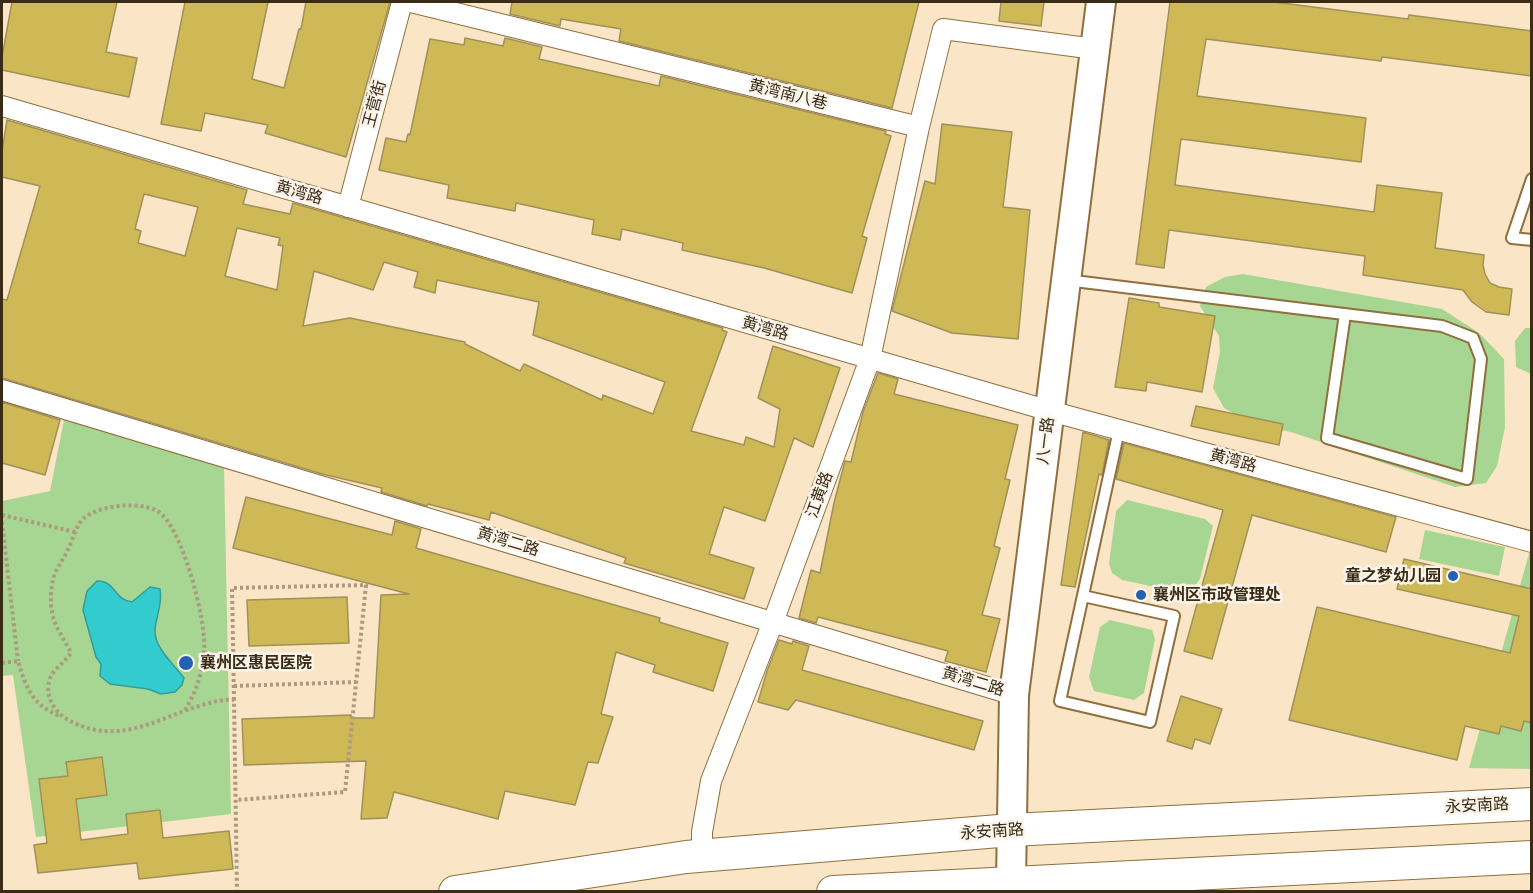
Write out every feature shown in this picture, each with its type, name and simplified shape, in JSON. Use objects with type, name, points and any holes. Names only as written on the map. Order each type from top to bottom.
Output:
[{"type":"main road","name":"永安南路","points":[[455,891],[702,856],[1011,830],[1532,804]]},
{"type":"main road","points":[[834,891],[1532,857]]},
{"type":"street","name":"王营街","points":[[348,207],[402,2]]},
{"type":"street","name":"黄湾南八巷","points":[[411,2],[919,127]]},
{"type":"street","name":"八一路","points":[[1011,882],[1014,695],[1101,2]]},
{"type":"street","points":[[919,127],[943,29],[1095,49]]},
{"type":"street","name":"黄湾路","points":[[2,106],[1050,411],[1532,542]]},
{"type":"street","name":"江黄路","points":[[702,856],[702,832],[711,781],[773,622],[870,359],[919,127]]},
{"type":"street","name":"黄湾二路","points":[[2,390],[1014,695]]},
{"type":"lane","points":[[1532,179],[1512,238],[1532,240]]},
{"type":"lane","points":[[1066,280],[1345,314],[1442,326],[1473,338],[1481,358],[1467,479],[1327,438],[1345,314]]},
{"type":"lane","points":[[1083,596],[1174,616],[1150,722],[1060,700],[1119,430]]},
{"type":"path","points":[[185,710],[192,699],[202,669],[205,648],[197,595],[184,555],[165,517],[157,510],[142,506],[102,508],[84,519],[75,532],[53,580],[51,611],[71,653],[54,671],[48,691],[50,701],[59,714],[77,725],[103,731],[123,732],[185,710],[224,699],[234,700]]},
{"type":"path","points":[[2,515],[75,532]]},
{"type":"path","points":[[2,522],[18,661],[27,691],[50,712],[68,719]]},
{"type":"path","points":[[236,800],[345,792],[366,585],[232,588],[237,891]]},
{"type":"path","points":[[2,663],[18,661]]},
{"type":"path","points":[[234,686],[356,682]]},
{"type":"green space","points":[[1243,274],[1442,309],[1479,333],[1504,359],[1505,427],[1497,466],[1486,483],[1455,487],[1294,433],[1247,421],[1224,408],[1213,388],[1220,352],[1219,336],[1200,306],[1206,287],[1225,277]]},
{"type":"green space","points":[[1525,328],[1531,328],[1531,374],[1516,367],[1515,341]]},
{"type":"green space","points":[[64,420],[224,467],[231,814],[36,837],[13,675],[2,676],[2,501],[50,491]]},
{"type":"green space","points":[[1127,500],[1205,519],[1213,526],[1200,579],[1188,594],[1122,580],[1112,573],[1109,563],[1116,511]]},
{"type":"green space","points":[[1425,530],[1505,547],[1499,576],[1419,559]]},
{"type":"green space","points":[[1530,550],[1531,769],[1469,768]]},
{"type":"green space","points":[[1110,620],[1152,630],[1155,639],[1144,693],[1134,700],[1094,691],[1089,677],[1100,627]]},
{"type":"water","points":[[97,581],[108,584],[121,597],[132,602],[150,587],[160,589],[161,599],[155,630],[156,637],[165,656],[184,678],[182,685],[175,692],[161,694],[148,689],[110,684],[100,676],[101,664],[96,657],[83,610],[87,591]]},
{"type":"building","points":[[12,2],[117,2],[106,52],[137,58],[129,97],[2,70],[2,57]]},
{"type":"building","points":[[185,2],[268,2],[252,79],[284,88],[299,29],[301,29],[306,2],[390,2],[346,157],[265,133],[268,125],[205,113],[201,131],[161,124]]},
{"type":"building","points":[[512,2],[919,2],[892,108],[619,41],[621,29],[561,19],[560,26],[510,14]]},
{"type":"building","points":[[1001,2],[1044,2],[1041,26],[999,21]]},
{"type":"building","points":[[1170,2],[1274,2],[1408,19],[1409,15],[1532,31],[1532,76],[1382,57],[1381,61],[1206,39],[1197,96],[1366,118],[1361,162],[1181,139],[1175,185],[1374,212],[1377,185],[1442,193],[1435,248],[1484,255],[1483,265],[1490,283],[1512,289],[1509,315],[1486,312],[1472,302],[1463,290],[1363,275],[1365,256],[1169,230],[1164,268],[1136,264]]},
{"type":"building","points":[[465,38],[503,46],[505,38],[542,47],[539,59],[659,86],[661,76],[886,131],[885,134],[891,136],[862,236],[867,238],[852,293],[764,268],[682,250],[683,243],[622,229],[620,240],[592,234],[594,220],[516,203],[515,211],[447,198],[449,185],[379,170],[386,138],[406,142],[408,134],[410,135],[430,39],[464,45]]},
{"type":"building","points":[[7,120],[247,190],[243,204],[290,214],[293,203],[723,328],[722,330],[727,332],[691,431],[744,445],[746,437],[774,447],[780,409],[758,398],[773,346],[840,368],[813,447],[794,438],[765,521],[724,507],[709,554],[754,568],[744,599],[624,563],[626,558],[491,512],[489,520],[428,504],[427,506],[381,492],[382,488],[322,474],[2,378],[2,299],[7,300],[40,186],[2,177],[2,151]],"holes":[[[144,194],[198,207],[185,256],[138,243],[141,231],[135,229]],[[237,228],[280,238],[278,245],[283,246],[277,290],[225,276]],[[384,262],[418,272],[414,287],[435,293],[437,280],[539,302],[533,335],[665,382],[653,414],[603,395],[602,400],[524,364],[520,371],[465,342],[350,318],[303,326],[314,271],[373,290]]]},
{"type":"building","points":[[942,124],[1012,132],[1003,207],[1030,210],[1018,339],[952,333],[892,311],[925,181],[935,184]]},
{"type":"building","points":[[1129,298],[1159,303],[1159,307],[1215,316],[1202,392],[1147,382],[1146,391],[1115,387]]},
{"type":"building","points":[[878,373],[898,379],[894,394],[1018,425],[1005,479],[1010,480],[994,546],[1000,548],[982,615],[1000,619],[986,672],[945,661],[948,651],[818,617],[816,623],[799,618],[811,570],[820,573],[845,461],[851,462],[863,412]]},
{"type":"building","points":[[2,402],[60,420],[45,475],[2,463]]},
{"type":"building","points":[[1196,406],[1283,424],[1279,445],[1191,426]]},
{"type":"building","points":[[1083,432],[1109,440],[1102,475],[1099,474],[1075,587],[1061,585]]},
{"type":"building","points":[[1124,443],[1396,517],[1386,552],[1252,515],[1212,659],[1184,651],[1223,510],[1116,479]]},
{"type":"building","points":[[246,497],[392,535],[395,521],[421,529],[416,548],[660,618],[659,622],[728,643],[713,691],[653,672],[655,665],[616,652],[601,714],[613,717],[598,763],[588,762],[575,805],[505,791],[498,819],[394,792],[387,818],[361,819],[366,761],[244,765],[242,719],[351,715],[351,718],[374,718],[381,595],[409,594],[233,548]]},
{"type":"building","points":[[1404,559],[1532,589],[1532,723],[1524,721],[1521,731],[1501,726],[1499,734],[1465,726],[1457,760],[1289,720],[1317,607],[1510,653],[1519,616],[1397,589]]},
{"type":"building","points":[[347,597],[349,643],[249,646],[247,600]]},
{"type":"building","points":[[779,640],[809,646],[802,670],[983,721],[974,750],[796,700],[788,710],[758,702]]},
{"type":"building","points":[[1181,696],[1222,709],[1210,744],[1195,739],[1192,749],[1167,741]]},
{"type":"building","points":[[102,757],[107,795],[76,799],[81,840],[128,834],[126,814],[160,810],[163,838],[229,831],[233,869],[139,879],[137,863],[38,873],[34,845],[47,843],[39,779],[68,776],[66,762]]},
{"type":"place","name":"童之梦幼儿园","points":[[1453,576]]},
{"type":"place","name":"襄州区市政管理处","points":[[1141,595]]},
{"type":"place","name":"襄州区惠民医院","points":[[186,663]]}]
